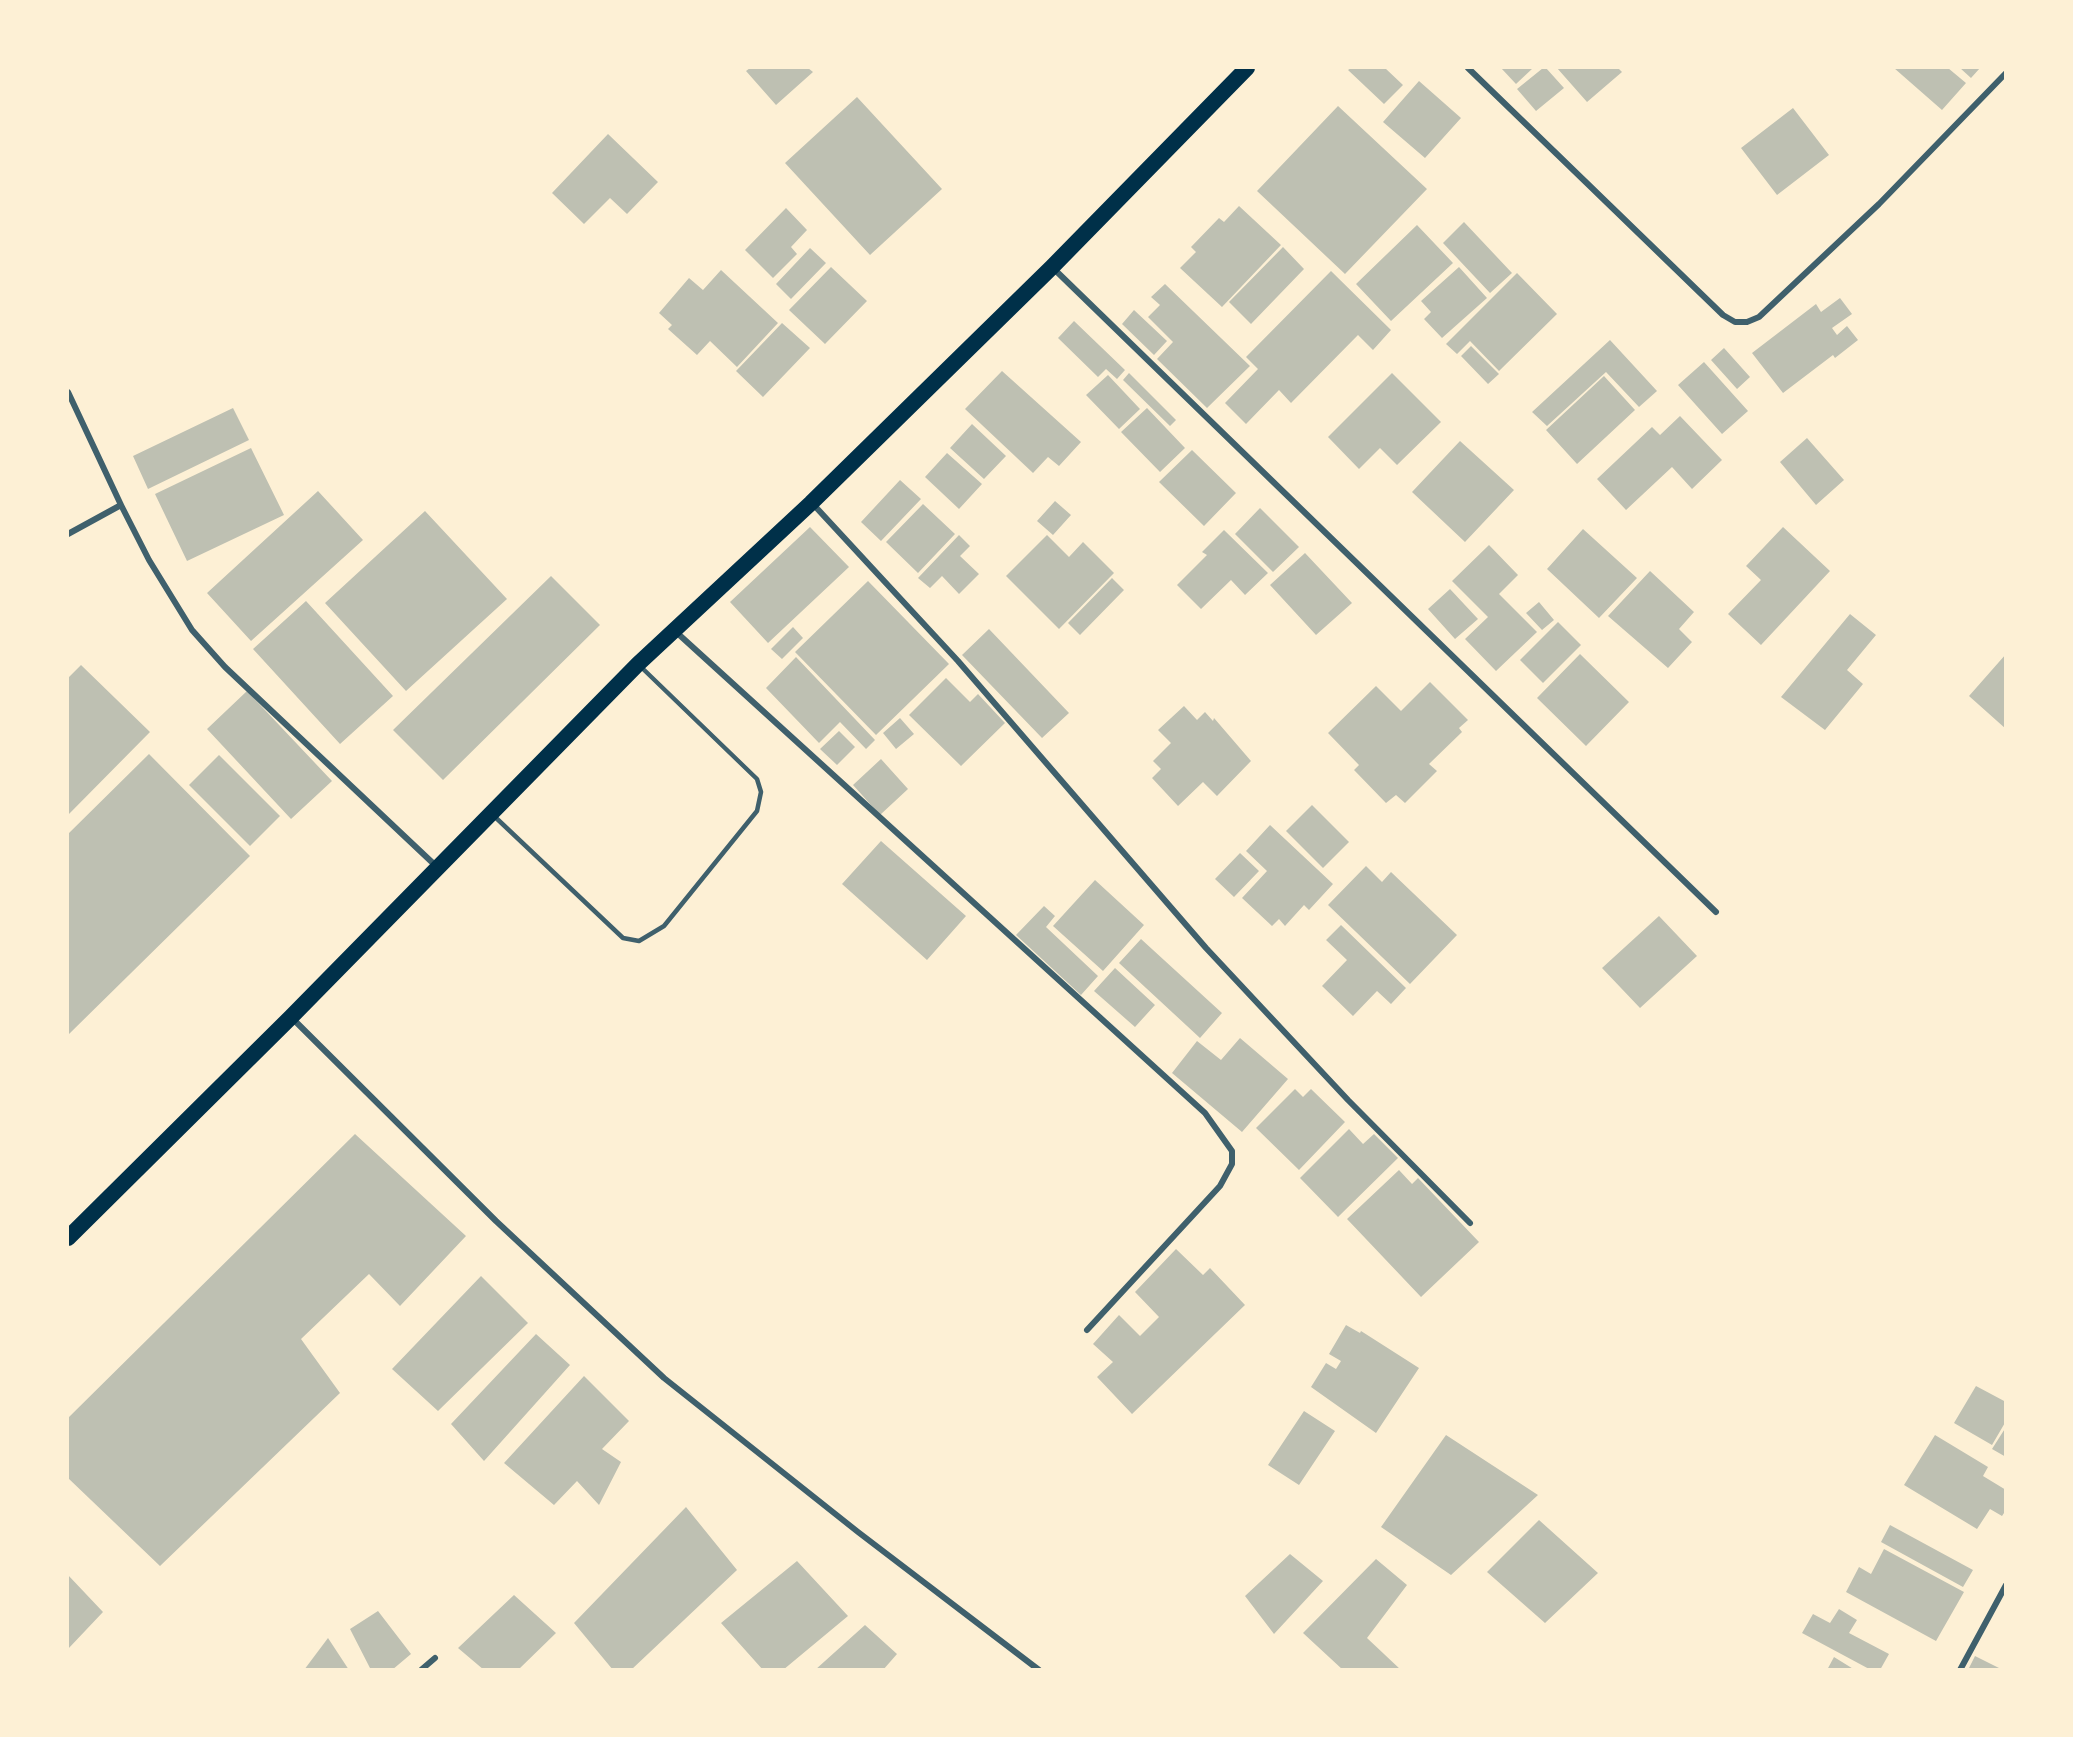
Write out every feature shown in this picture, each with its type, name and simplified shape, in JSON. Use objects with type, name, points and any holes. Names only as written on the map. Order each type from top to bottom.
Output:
[{"type":"highway","points":[[68,1238],[291,1017],[638,664],[811,503],[1052,267],[1247,68]]},
{"type":"street","points":[[1468,68],[1723,315],[1735,322],[1748,322],[1759,317],[1879,204],[2006,74]]},
{"type":"street","points":[[1052,267],[1716,912]]},
{"type":"street","points":[[68,392],[121,505],[175,603],[207,648],[438,868]]},
{"type":"street","points":[[811,503],[958,661],[1214,956],[1348,1100],[1470,1223]]},
{"type":"street","points":[[68,534],[121,505]]},
{"type":"street","points":[[675,631],[1205,1113],[1232,1151],[1232,1164],[1220,1186],[1087,1330]]},
{"type":"street","points":[[291,1017],[496,1221],[664,1378],[849,1525],[1038,1670]]},
{"type":"street","points":[[1960,1670],[2006,1585]]},
{"type":"street","points":[[421,1670],[435,1658]]},
{"type":"lane","points":[[491,813],[623,938],[639,941],[664,926],[757,811],[761,792],[757,779],[638,664]]},
{"type":"building","points":[[750,68],[808,68],[813,72],[776,105],[746,71]]},
{"type":"building","points":[[1351,68],[1385,68],[1403,85],[1384,104],[1348,70]]},
{"type":"building","points":[[1501,68],[1533,68],[1516,84]]},
{"type":"building","points":[[1546,68],[1564,88],[1536,111],[1517,89]]},
{"type":"building","points":[[1557,68],[1618,68],[1622,72],[1587,102]]},
{"type":"building","points":[[1894,68],[1948,68],[1966,83],[1942,110]]},
{"type":"building","points":[[1960,68],[1980,68],[1971,78]]},
{"type":"building","points":[[1419,81],[1461,118],[1425,158],[1383,122]]},
{"type":"building","points":[[857,97],[942,189],[870,255],[785,163]]},
{"type":"building","points":[[1338,106],[1427,189],[1345,274],[1257,191]]},
{"type":"building","points":[[1793,108],[1829,155],[1777,195],[1741,148]]},
{"type":"building","points":[[608,134],[658,182],[627,214],[610,198],[584,224],[552,193]]},
{"type":"building","points":[[1239,206],[1281,245],[1222,307],[1180,268],[1196,252],[1191,247],[1219,218],[1224,222]]},
{"type":"building","points":[[786,208],[807,230],[791,247],[797,254],[773,278],[745,250]]},
{"type":"building","points":[[1464,222],[1512,273],[1490,293],[1443,243]]},
{"type":"building","points":[[1417,225],[1453,263],[1391,321],[1356,284]]},
{"type":"building","points":[[1283,247],[1304,269],[1251,324],[1229,302]]},
{"type":"building","points":[[810,248],[826,263],[791,299],[776,284]]},
{"type":"building","points":[[831,267],[867,301],[825,344],[789,310]]},
{"type":"building","points":[[1459,267],[1487,298],[1442,338],[1424,319],[1431,312],[1421,301]]},
{"type":"building","points":[[721,270],[778,323],[737,367],[710,341],[697,355],[668,329],[672,325],[659,313],[689,278],[703,290]]},
{"type":"building","points":[[1331,271],[1391,330],[1373,350],[1358,335],[1291,403],[1279,390],[1246,424],[1225,403],[1258,369],[1246,357]]},
{"type":"building","points":[[1517,273],[1557,314],[1499,371],[1470,341],[1457,354],[1446,344]]},
{"type":"building","points":[[1165,284],[1250,366],[1207,408],[1157,359],[1173,342],[1148,317],[1160,305],[1151,297]]},
{"type":"building","points":[[1840,298],[1852,314],[1832,328],[1837,335],[1847,326],[1858,340],[1835,358],[1833,355],[1783,393],[1752,353],[1816,304],[1821,312]]},
{"type":"building","points":[[1134,310],[1167,341],[1154,355],[1122,324]]},
{"type":"building","points":[[1074,321],[1125,370],[1117,379],[1106,369],[1098,377],[1058,338]]},
{"type":"building","points":[[782,323],[810,348],[763,397],[736,371]]},
{"type":"building","points":[[1610,340],[1657,391],[1639,407],[1606,372],[1547,426],[1532,412]]},
{"type":"building","points":[[1471,346],[1499,374],[1488,384],[1461,356]]},
{"type":"building","points":[[1724,348],[1750,377],[1737,389],[1711,360]]},
{"type":"building","points":[[1704,362],[1748,411],[1722,434],[1678,385]]},
{"type":"building","points":[[1002,371],[1081,442],[1059,466],[1048,457],[1033,473],[965,409]]},
{"type":"building","points":[[1129,373],[1176,420],[1170,426],[1123,380]]},
{"type":"building","points":[[1392,373],[1441,422],[1397,465],[1380,448],[1359,469],[1328,437]]},
{"type":"building","points":[[1108,375],[1140,409],[1119,429],[1086,395]]},
{"type":"building","points":[[1604,376],[1635,410],[1577,464],[1546,430]]},
{"type":"building","points":[[233,408],[249,440],[148,489],[133,456]]},
{"type":"building","points":[[1147,408],[1185,448],[1160,472],[1121,432]]},
{"type":"building","points":[[1680,416],[1722,460],[1692,489],[1672,467],[1626,510],[1597,479],[1652,427],[1660,435]]},
{"type":"building","points":[[972,424],[1006,456],[984,479],[950,448]]},
{"type":"building","points":[[1807,438],[1844,480],[1816,505],[1780,462]]},
{"type":"building","points":[[1460,441],[1514,490],[1465,542],[1412,492]]},
{"type":"building","points":[[251,448],[284,515],[187,561],[155,494]]},
{"type":"building","points":[[1192,450],[1236,493],[1204,526],[1159,482]]},
{"type":"building","points":[[947,453],[982,484],[959,509],[925,477]]},
{"type":"building","points":[[900,480],[921,499],[881,541],[861,522]]},
{"type":"building","points":[[318,491],[363,540],[251,641],[207,593]]},
{"type":"building","points":[[1055,501],[1071,515],[1053,535],[1037,521]]},
{"type":"building","points":[[923,504],[955,534],[918,573],[886,542]]},
{"type":"building","points":[[1260,508],[1299,547],[1273,572],[1235,534]]},
{"type":"building","points":[[425,511],[507,599],[406,691],[325,603]]},
{"type":"building","points":[[810,527],[849,567],[768,643],[730,602]]},
{"type":"building","points":[[1783,527],[1830,571],[1761,645],[1728,614],[1761,580],[1746,566]]},
{"type":"building","points":[[1583,529],[1637,578],[1599,618],[1547,569]]},
{"type":"building","points":[[1224,530],[1268,573],[1245,595],[1231,580],[1201,609],[1177,585],[1207,555],[1202,552]]},
{"type":"building","points":[[959,535],[970,546],[960,556],[979,574],[959,594],[942,576],[930,588],[918,578]]},
{"type":"building","points":[[1047,535],[1069,557],[1083,542],[1114,573],[1059,629],[1006,576]]},
{"type":"building","points":[[1489,545],[1518,575],[1499,594],[1537,632],[1496,671],[1465,639],[1488,617],[1452,581]]},
{"type":"building","points":[[1305,553],[1352,603],[1316,635],[1270,585]]},
{"type":"building","points":[[1650,571],[1694,612],[1679,629],[1692,642],[1668,668],[1608,616]]},
{"type":"building","points":[[551,576],[600,625],[443,780],[393,730]]},
{"type":"building","points":[[1112,578],[1124,590],[1080,635],[1068,623]]},
{"type":"building","points":[[868,581],[949,664],[876,735],[795,652]]},
{"type":"building","points":[[1450,589],[1478,619],[1455,639],[1428,609]]},
{"type":"building","points":[[306,601],[393,696],[340,744],[253,649]]},
{"type":"building","points":[[1539,602],[1554,620],[1542,630],[1526,613]]},
{"type":"building","points":[[1850,614],[1876,635],[1847,670],[1863,684],[1825,730],[1781,697]]},
{"type":"building","points":[[1558,622],[1581,645],[1543,683],[1520,660]]},
{"type":"building","points":[[793,627],[803,638],[782,659],[771,649]]},
{"type":"building","points":[[989,629],[1069,713],[1042,738],[962,655]]},
{"type":"building","points":[[1580,654],[1629,702],[1586,746],[1537,698]]},
{"type":"building","points":[[2006,654],[2006,729],[1969,696]]},
{"type":"building","points":[[796,657],[875,740],[866,749],[840,722],[819,743],[766,688]]},
{"type":"building","points":[[81,665],[150,732],[68,815],[68,678]]},
{"type":"building","points":[[946,678],[970,702],[978,694],[1005,723],[961,766],[909,715]]},
{"type":"building","points":[[1430,682],[1468,720],[1459,728],[1462,732],[1429,764],[1437,771],[1405,803],[1396,795],[1386,803],[1354,770],[1359,765],[1328,733],[1376,686],[1401,711]]},
{"type":"building","points":[[247,691],[332,781],[291,819],[207,729]]},
{"type":"building","points":[[1184,706],[1197,720],[1205,712],[1213,721],[1214,718],[1251,761],[1217,796],[1203,782],[1178,806],[1152,778],[1161,769],[1153,761],[1171,743],[1158,730]]},
{"type":"building","points":[[900,718],[914,734],[896,749],[883,733]]},
{"type":"building","points":[[839,731],[855,747],[837,765],[820,749]]},
{"type":"building","points":[[149,754],[250,856],[68,1035],[68,834]]},
{"type":"building","points":[[219,755],[280,816],[250,846],[189,785]]},
{"type":"building","points":[[881,759],[908,789],[880,815],[853,785]]},
{"type":"building","points":[[1312,805],[1349,842],[1323,868],[1286,831]]},
{"type":"building","points":[[1270,825],[1333,884],[1309,910],[1304,905],[1285,926],[1279,919],[1272,926],[1242,898],[1267,871],[1246,851]]},
{"type":"building","points":[[881,841],[966,916],[927,960],[842,884]]},
{"type":"building","points":[[1240,853],[1259,871],[1234,897],[1215,879]]},
{"type":"building","points":[[1366,866],[1382,882],[1391,872],[1457,935],[1410,984],[1328,905]]},
{"type":"building","points":[[1095,880],[1144,925],[1103,971],[1053,926]]},
{"type":"building","points":[[1044,906],[1055,916],[1046,927],[1098,976],[1081,995],[1016,935]]},
{"type":"building","points":[[1659,916],[1697,956],[1640,1008],[1602,968]]},
{"type":"building","points":[[1341,925],[1406,988],[1391,1004],[1377,991],[1353,1016],[1322,986],[1347,960],[1326,940]]},
{"type":"building","points":[[1141,939],[1222,1013],[1200,1038],[1119,963]]},
{"type":"building","points":[[1115,968],[1155,1005],[1135,1027],[1094,991]]},
{"type":"building","points":[[1240,1038],[1288,1079],[1242,1132],[1172,1073],[1197,1041],[1221,1060]]},
{"type":"building","points":[[1295,1089],[1303,1097],[1311,1089],[1345,1122],[1299,1170],[1256,1128]]},
{"type":"building","points":[[1349,1129],[1363,1144],[1374,1134],[1398,1158],[1338,1217],[1300,1178]]},
{"type":"building","points":[[355,1134],[466,1236],[400,1306],[369,1274],[301,1339],[340,1393],[160,1566],[68,1478],[68,1418]]},
{"type":"building","points":[[1399,1170],[1412,1184],[1418,1178],[1479,1242],[1421,1297],[1347,1219]]},
{"type":"building","points":[[1176,1249],[1203,1275],[1210,1268],[1245,1305],[1132,1414],[1097,1377],[1113,1362],[1093,1344],[1119,1315],[1140,1336],[1159,1317],[1135,1292]]},
{"type":"building","points":[[481,1276],[528,1323],[438,1411],[392,1369]]},
{"type":"building","points":[[1346,1325],[1360,1333],[1361,1331],[1419,1368],[1376,1433],[1311,1387],[1326,1363],[1336,1369],[1341,1361],[1329,1354]]},
{"type":"building","points":[[536,1334],[570,1365],[484,1461],[451,1424]]},
{"type":"building","points":[[584,1376],[629,1421],[602,1449],[621,1462],[599,1505],[577,1481],[554,1505],[504,1463]]},
{"type":"building","points":[[1976,1386],[2006,1402],[2006,1421],[1992,1445],[1954,1423]]},
{"type":"building","points":[[1304,1411],[1335,1431],[1299,1485],[1268,1465]]},
{"type":"building","points":[[2006,1427],[2006,1457],[1992,1449]]},
{"type":"building","points":[[1446,1435],[1538,1495],[1451,1575],[1381,1527]]},
{"type":"building","points":[[1935,1435],[1988,1467],[1983,1476],[2006,1490],[2006,1510],[2002,1516],[1990,1509],[1977,1529],[1904,1485]]},
{"type":"building","points":[[686,1507],[737,1570],[631,1670],[613,1670],[574,1623]]},
{"type":"building","points":[[1539,1520],[1598,1573],[1545,1623],[1487,1572]]},
{"type":"building","points":[[1890,1525],[1973,1570],[1963,1587],[1881,1542]]},
{"type":"building","points":[[1884,1549],[1964,1592],[1936,1641],[1846,1592],[1859,1567],[1871,1574]]},
{"type":"building","points":[[1290,1554],[1323,1581],[1274,1634],[1245,1596]]},
{"type":"building","points":[[1376,1559],[1407,1585],[1367,1638],[1401,1670],[1343,1670],[1303,1633]]},
{"type":"building","points":[[797,1561],[848,1616],[783,1670],[763,1670],[721,1623]]},
{"type":"building","points":[[68,1575],[103,1612],[68,1649]]},
{"type":"building","points":[[514,1595],[556,1633],[518,1670],[484,1670],[458,1648]]},
{"type":"building","points":[[1839,1609],[1857,1620],[1849,1633],[1889,1654],[1880,1670],[1871,1670],[1802,1633],[1813,1614],[1830,1623]]},
{"type":"building","points":[[378,1611],[411,1654],[392,1670],[371,1670],[350,1629]]},
{"type":"building","points":[[865,1625],[897,1654],[883,1670],[815,1670]]},
{"type":"building","points":[[328,1638],[349,1670],[304,1670]]},
{"type":"building","points":[[1975,1656],[2003,1670],[1968,1670]]},
{"type":"building","points":[[1834,1657],[1855,1670],[1827,1670]]}]
